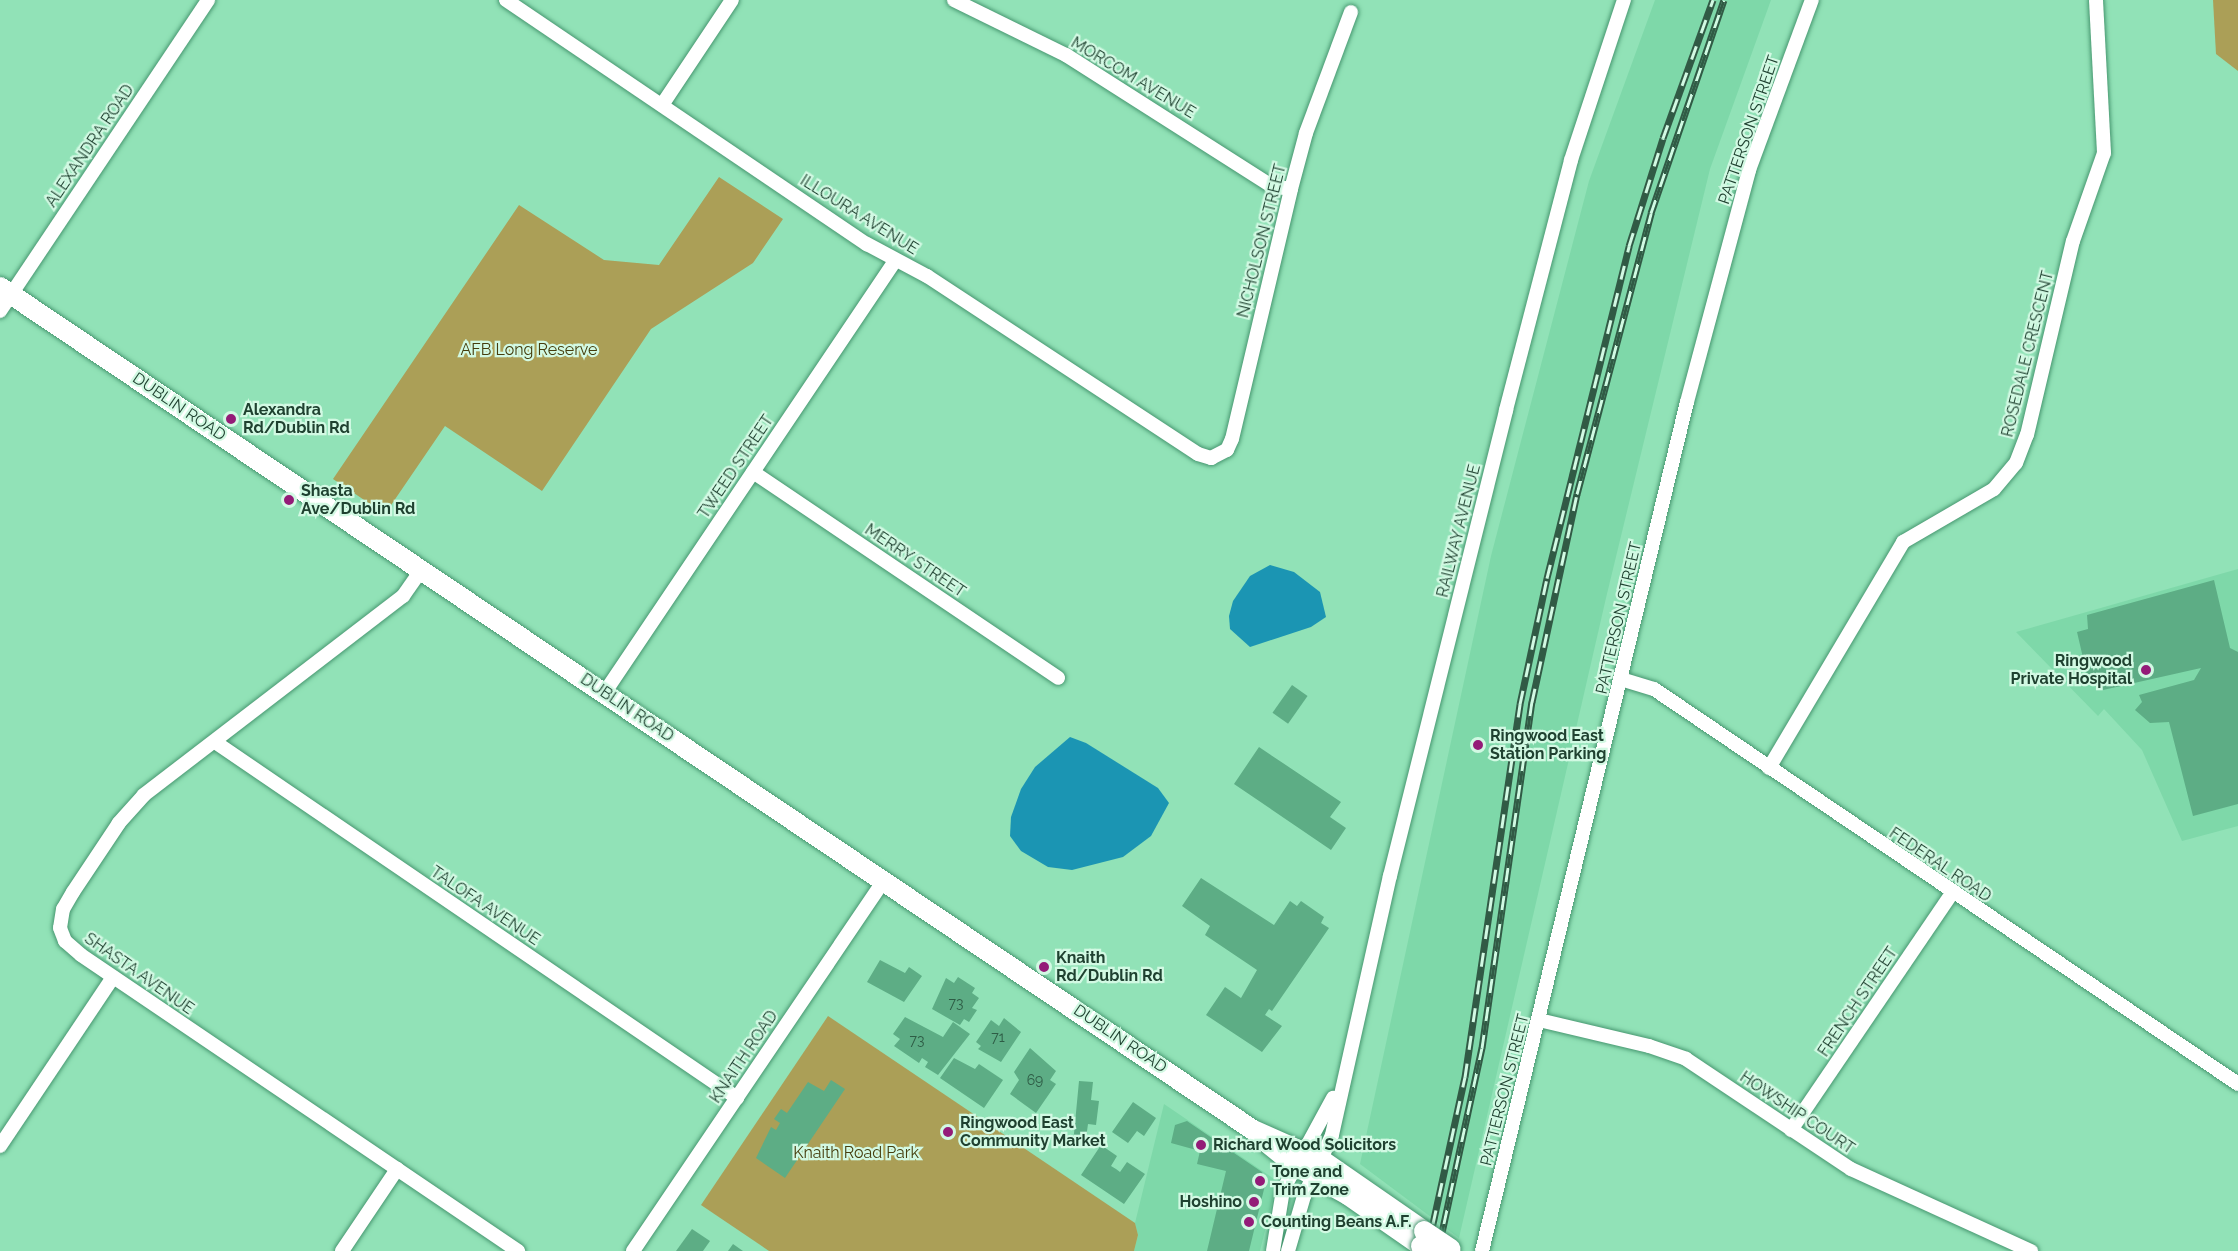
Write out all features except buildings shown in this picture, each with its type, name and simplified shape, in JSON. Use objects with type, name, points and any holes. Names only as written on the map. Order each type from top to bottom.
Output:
[{"type":"main road","name":"DUBLIN ROAD","points":[[6,291],[1253,1130],[1318,1168],[1424,1243],[1452,1250]]},
{"type":"street","name":"ALEXANDRA ROAD","points":[[0,311],[6,291],[208,0]]},
{"type":"street","name":"ILLOURA AVENUE","points":[[506,0],[895,261],[927,276],[1198,454]]},
{"type":"street","points":[[662,105],[732,0]]},
{"type":"street","name":"MORCOM AVENUE","points":[[954,0],[1066,55],[1272,186],[1290,189]]},
{"type":"street","name":"RAILWAY AVENUE","points":[[1288,1251],[1318,1168],[1344,1074],[1568,171],[1624,0]]},
{"type":"street","name":"PATTERSON STREET","points":[[1482,1251],[1687,402],[1749,170],[1812,0]]},
{"type":"street","name":"ROSEDALE CRESCENT","points":[[1768,768],[1903,542],[1994,489],[2016,463],[2027,435],[2073,241],[2104,153],[2096,0]]},
{"type":"street","name":"NICHOLSON STREET","points":[[1198,454],[1211,458],[1221,455],[1232,439],[1290,189],[1306,133],[1351,12]]},
{"type":"street","name":"TWEED STREET","points":[[605,692],[895,261]]},
{"type":"street","name":"MERRY STREET","points":[[753,472],[1058,678]]},
{"type":"street","name":"SHASTA AVENUE","points":[[422,569],[403,596],[144,795],[119,823],[63,909],[60,928],[65,941],[113,977],[518,1251]]},
{"type":"street","name":"FEDERAL ROAD","points":[[1621,679],[1654,688],[1952,893],[2238,1084]]},
{"type":"street","name":"TALOFA AVENUE","points":[[215,742],[737,1098]]},
{"type":"street","name":"KNAITH ROAD","points":[[633,1251],[883,882]]},
{"type":"street","name":"FRENCH STREET","points":[[1791,1130],[1952,893]]},
{"type":"street","points":[[0,1146],[113,977]]},
{"type":"street","name":"HOWSHIP COURT","points":[[1539,1020],[1649,1046],[1686,1059],[1791,1130],[1870,1179],[2031,1251]]},
{"type":"street","name":"RAILWAY AVENUE","points":[[1273,1251],[1283,1190],[1344,1074]]},
{"type":"street","points":[[342,1251],[397,1169]]},
{"type":"shaded area","points":[[1655,0],[1771,0],[1710,169],[1606,598],[1459,1238],[1360,1164],[1491,556],[1589,181]]},
{"type":"shaded area","name":"Ringwood Private Hospital","points":[[2238,569],[2238,826],[2182,841],[2142,750],[2104,709],[2098,716],[2016,632]]},
{"type":"shaded area","points":[[1164,1104],[1277,1181],[1260,1251],[1134,1251],[1138,1235],[1135,1223]]},
{"type":"green space","points":[[2213,0],[2238,0],[2238,71],[2216,54]]},
{"type":"green space","name":"AFB Long Reserve","points":[[719,177],[783,219],[753,263],[651,329],[542,491],[445,426],[385,514],[333,479],[519,205],[604,260],[659,265]]},
{"type":"green space","name":"Knaith Road Park","points":[[828,1016],[1135,1223],[1138,1235],[1134,1251],[769,1251],[701,1205]]},
{"type":"water","points":[[1270,565],[1294,572],[1320,592],[1326,617],[1311,627],[1250,647],[1230,629],[1229,616],[1233,601],[1250,576]]},
{"type":"water","points":[[1070,737],[1086,743],[1158,788],[1169,803],[1151,836],[1123,857],[1072,870],[1048,867],[1021,851],[1010,836],[1011,817],[1021,789],[1035,767]]},
{"type":"railway","points":[[1427,1251],[1465,1077],[1520,704],[1547,578],[1629,246],[1663,138],[1713,0]]},
{"type":"railway","points":[[1438,1251],[1482,1048],[1532,702],[1577,494],[1651,213],[1724,0]]},
{"type":"place","name":"Alexandra Rd/Dublin Rd","points":[[231,419]]},
{"type":"place","name":"Shasta Ave/Dublin Rd","points":[[289,500]]},
{"type":"place","name":"Ringwood Private Hospital","points":[[2146,670]]},
{"type":"place","name":"Ringwood East Station Parking","points":[[1478,745]]},
{"type":"place","name":"Knaith Rd/Dublin Rd","points":[[1044,967]]},
{"type":"place","name":"Ringwood East Community Market","points":[[948,1132]]},
{"type":"place","name":"Richard Wood Solicitors","points":[[1201,1145]]},
{"type":"place","name":"Tone and Trim Zone","points":[[1260,1181]]},
{"type":"place","name":"Hoshino","points":[[1254,1202]]},
{"type":"place","name":"Counting Beans A.F.","points":[[1249,1222]]}]
